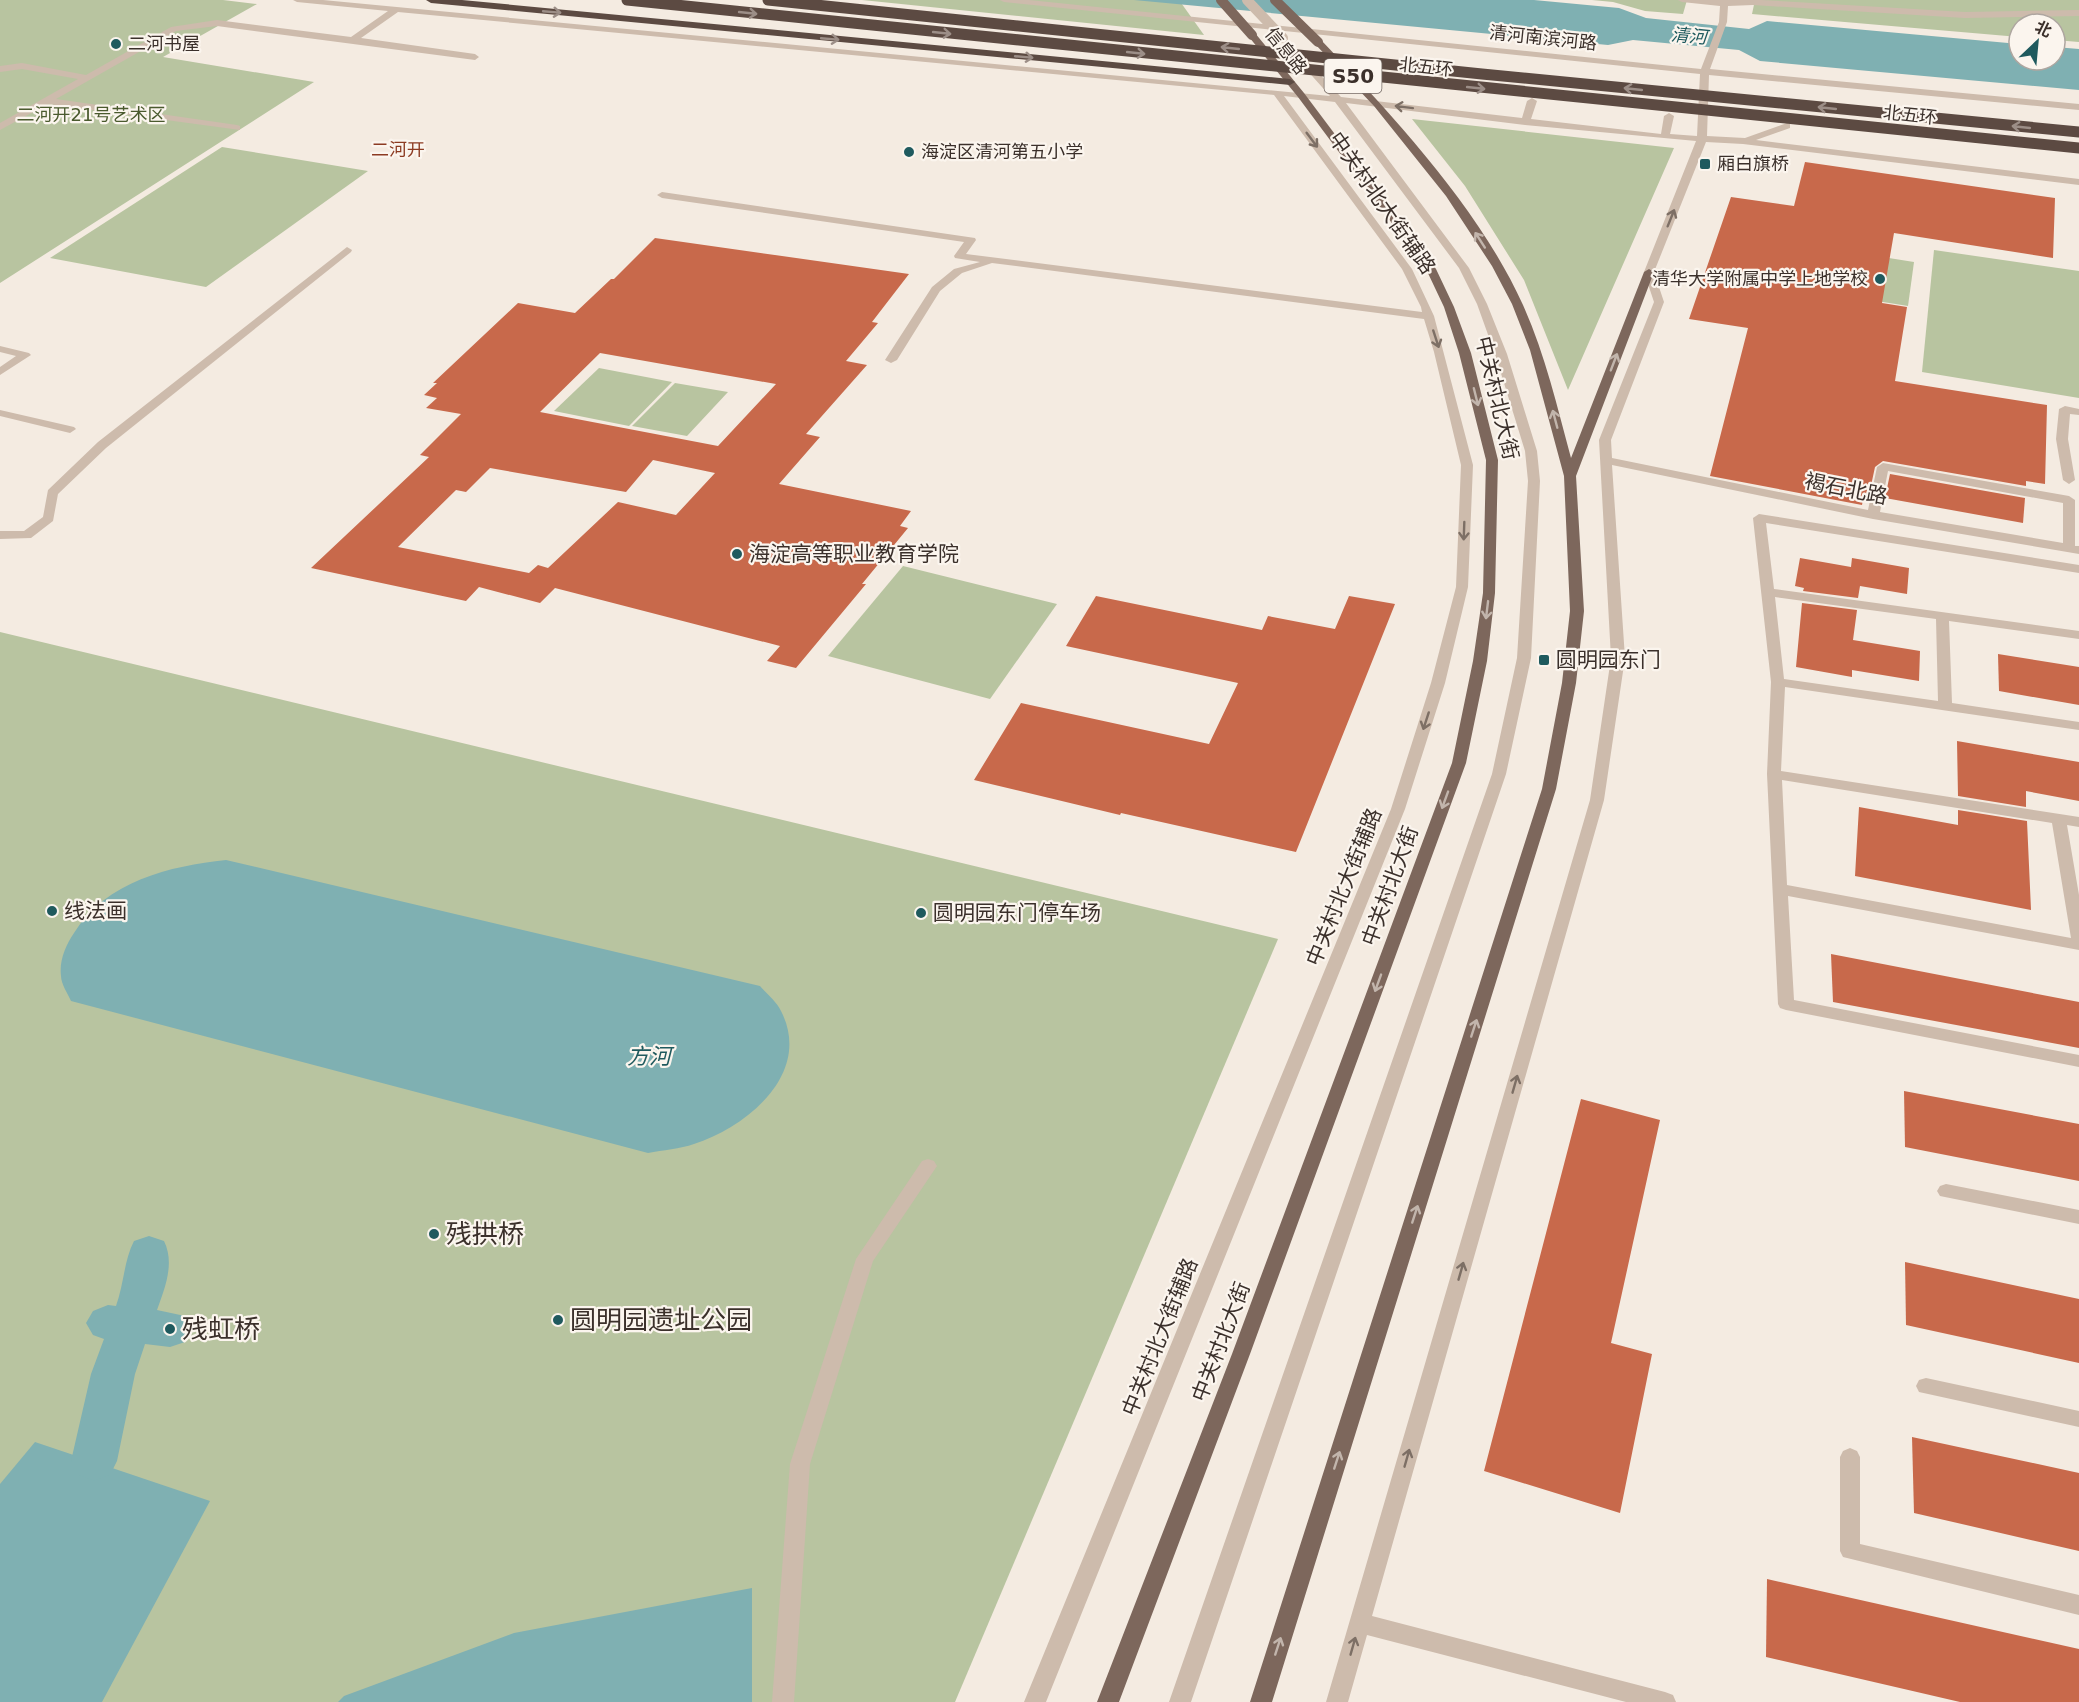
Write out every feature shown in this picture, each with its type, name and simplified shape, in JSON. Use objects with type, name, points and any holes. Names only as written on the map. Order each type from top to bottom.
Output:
[{"type":"highway","points":[[431,0],[1290,82]]},
{"type":"highway","name":"北五环","points":[[627,0],[2079,148]]},
{"type":"highway","name":"北五环","points":[[768,0],[1482,74],[2079,132]]},
{"type":"main road","name":"信息路","points":[[1221,0],[1301,95]]},
{"type":"main road","name":"信息路","points":[[1275,0],[1377,104]]},
{"type":"main road","name":"中关村北大街","points":[[1108,1702],[1245,1342],[1459,763],[1480,661],[1489,593],[1492,460],[1465,353],[1449,307],[1431,269],[1301,95]]},
{"type":"main road","name":"中关村北大街","points":[[1261,1702],[1549,789],[1569,683],[1577,611],[1570,476],[1536,350],[1517,304],[1497,266],[1450,195],[1377,104]]},
{"type":"main road","points":[[1570,476],[1649,272]]},
{"type":"street","points":[[297,0],[1301,95],[1665,137],[1743,141],[2079,183]]},
{"type":"street","name":"清河南滨河路","points":[[1004,0],[2079,107]]},
{"type":"street","name":"信息路","points":[[1247,0],[1338,99]]},
{"type":"street","points":[[1682,0],[1965,15],[2079,13]]},
{"type":"street","points":[[1337,1702],[1597,800],[1618,658],[1605,440],[1659,302],[1649,272],[1702,139],[1705,71],[1723,22],[1723,2]]},
{"type":"street","points":[[353,40],[395,10]]},
{"type":"street","points":[[0,127],[174,29],[217,23],[476,57]]},
{"type":"street","points":[[0,69],[22,66],[87,78]]},
{"type":"street","name":"中关村北大街辅路","points":[[1035,1702],[1398,809],[1438,683],[1462,587],[1467,465],[1429,316],[1407,269],[1277,93]]},
{"type":"street","name":"中关村北大街","points":[[1180,1702],[1499,774],[1524,658],[1534,481],[1531,451],[1501,354],[1482,304],[1464,268],[1338,99]]},
{"type":"street","points":[[47,101],[237,128]]},
{"type":"street","points":[[1525,122],[1532,101]]},
{"type":"street","points":[[1665,137],[1669,116]]},
{"type":"street","points":[[1743,141],[1787,126]]},
{"type":"street","points":[[662,195],[971,240],[959,256],[1429,316]]},
{"type":"street","points":[[0,535],[27,535],[49,518],[52,493],[102,445],[346,250]]},
{"type":"street","points":[[891,360],[936,289],[958,271],[995,261]]},
{"type":"street","points":[[0,349],[26,355],[0,372]]},
{"type":"street","points":[[2074,549],[2069,500],[2074,481],[2062,440],[2065,410],[2079,412]]},
{"type":"street","points":[[0,413],[70,429]]},
{"type":"street","name":"褐石北路","points":[[1606,460],[1873,515],[2074,549]]},
{"type":"street","points":[[1873,515],[1883,467],[2069,500]]},
{"type":"street","points":[[2079,569],[1759,518],[1778,682],[1773,774],[1786,1004],[2079,1061]]},
{"type":"street","points":[[1768,592],[2079,635]]},
{"type":"street","points":[[1942,616],[1945,706]]},
{"type":"street","points":[[1778,682],[2079,726]]},
{"type":"street","points":[[1773,774],[2079,822]]},
{"type":"street","points":[[1780,889],[2079,943],[2059,819]]},
{"type":"street","points":[[783,1702],[800,1464],[865,1259],[928,1166]]},
{"type":"street","points":[[1946,1191],[2079,1217]]},
{"type":"street","points":[[1926,1386],[2079,1419]]},
{"type":"street","points":[[1850,1457],[1850,1551],[2079,1605]]},
{"type":"street","points":[[1360,1623],[1665,1702]]},
{"type":"green space","name":"二河开21号艺术区","points":[[0,0],[223,0],[257,4],[163,57],[314,82],[0,283]]},
{"type":"green space","points":[[862,0],[1179,0],[1204,35]]},
{"type":"green space","points":[[1592,0],[1687,0],[1683,14],[1645,11],[1613,2]]},
{"type":"green space","points":[[1755,0],[2079,0],[2079,42],[2067,41],[2067,12],[2007,12],[2007,36],[1752,14]]},
{"type":"green space","points":[[1412,119],[1674,148],[1568,390],[1524,280],[1465,186]]},
{"type":"green space","points":[[222,147],[368,171],[206,287],[50,258]]},
{"type":"green space","points":[[1807,245],[1914,262],[1908,306],[1796,288]]},
{"type":"green space","points":[[1934,250],[2079,271],[2079,398],[1922,372]]},
{"type":"green space","points":[[599,368],[672,382],[629,426],[554,411]]},
{"type":"green space","points":[[675,383],[728,392],[687,436],[632,426]]},
{"type":"green space","points":[[903,566],[1057,604],[990,699],[828,656]]},
{"type":"green space","name":"圆明园遗址公园","points":[[0,632],[1278,939],[955,1702],[0,1702]]},
{"type":"water","name":"清河","points":[[1134,0],[1534,0],[1619,8],[1646,18],[1749,29],[1767,21],[2007,43],[2007,72],[2067,72],[2067,48],[2079,49],[2079,90],[1760,61],[1739,50],[1633,40],[1608,45]]},
{"type":"water","name":"方河","points":[[226,860],[760,986],[781,1011],[789,1034],[788,1056],[782,1076],[753,1111],[734,1125],[694,1144],[648,1153],[71,1001],[61,979],[64,953],[87,915],[103,900],[141,879],[162,872]]},
{"type":"water","points":[[35,1442],[210,1501],[102,1702],[0,1702],[0,1484]]},
{"type":"water","points":[[752,1588],[752,1702],[338,1702],[344,1696],[514,1633]]},
{"type":"building","points":[[1805,162],[2055,198],[2053,258],[1894,233],[1882,303],[1907,307],[1895,381],[2047,405],[2045,484],[2026,481],[2026,486],[1883,461],[1875,467],[1869,495],[1864,494],[1862,505],[1710,476],[1748,328],[1689,319],[1731,197],[1794,206]]},
{"type":"building","points":[[655,238],[909,274],[872,322],[878,323],[846,361],[867,365],[806,434],[820,437],[779,484],[911,511],[900,526],[908,528],[862,584],[866,584],[796,668],[767,661],[780,646],[555,588],[540,603],[479,587],[466,601],[311,568],[429,457],[420,455],[461,414],[426,408],[437,398],[424,395],[437,383],[433,383],[518,303],[575,313],[611,279],[614,279]],"holes":[[[600,353],[776,384],[718,446],[540,412]],[[653,460],[715,473],[676,515],[618,502],[548,568],[538,565],[529,573],[398,547],[456,490],[466,492],[490,468],[626,492]]]},
{"type":"building","points":[[1890,474],[2025,498],[2023,523],[1885,498]]},
{"type":"building","points":[[1800,558],[1851,567],[1852,558],[1909,568],[1907,594],[1860,586],[1858,598],[1803,591],[1804,588],[1795,586]]},
{"type":"building","points":[[1096,596],[1262,630],[1268,616],[1335,629],[1349,596],[1395,604],[1296,852],[1121,813],[1120,815],[974,780],[1021,703],[1209,744],[1238,683],[1066,646]]},
{"type":"building","points":[[1802,603],[1857,610],[1853,640],[1920,651],[1919,681],[1852,670],[1852,677],[1796,667]]},
{"type":"building","points":[[1998,654],[2079,667],[2079,705],[1999,691]]},
{"type":"building","points":[[1957,741],[2079,762],[2079,801],[2026,791],[2026,807],[1958,796]]},
{"type":"building","points":[[1859,807],[1958,825],[1958,810],[2027,821],[2031,910],[1855,876]]},
{"type":"building","points":[[1831,954],[2079,1002],[2079,1048],[1833,1002]]},
{"type":"building","points":[[1904,1091],[2079,1124],[2079,1181],[1905,1147]]},
{"type":"building","points":[[1581,1099],[1660,1120],[1611,1343],[1652,1354],[1620,1513],[1484,1471]]},
{"type":"building","points":[[1905,1262],[2079,1299],[2079,1363],[1906,1325]]},
{"type":"building","points":[[1912,1437],[2079,1473],[2079,1551],[1914,1513]]},
{"type":"building","points":[[1767,1579],[2079,1649],[2079,1702],[1960,1702],[1766,1657]]},
{"type":"waterway","points":[[131,1325],[145,1285],[149,1253]]},
{"type":"waterway","points":[[108,1323],[131,1325]]},
{"type":"waterway","points":[[94,1461],[113,1374],[131,1325]]},
{"type":"waterway","points":[[131,1325],[170,1329]]},
{"type":"place","name":"二河书屋","points":[[116,44]]},
{"type":"place","name":"海淀区清河第五小学","points":[[909,152]]},
{"type":"place","name":"厢白旗桥","points":[[1705,164]]},
{"type":"place","name":"清华大学附属中学上地学校","points":[[1880,279]]},
{"type":"place","name":"海淀高等职业教育学院","points":[[737,554]]},
{"type":"place","name":"圆明园东门","points":[[1544,660]]},
{"type":"place","name":"线法画","points":[[52,911]]},
{"type":"place","name":"圆明园东门停车场","points":[[921,913]]},
{"type":"place","name":"残拱桥","points":[[434,1234]]},
{"type":"place","name":"圆明园遗址公园","points":[[558,1320]]},
{"type":"place","name":"残虹桥","points":[[170,1329]]},
{"type":"district","name":"二河开","points":[[398,150]]}]
